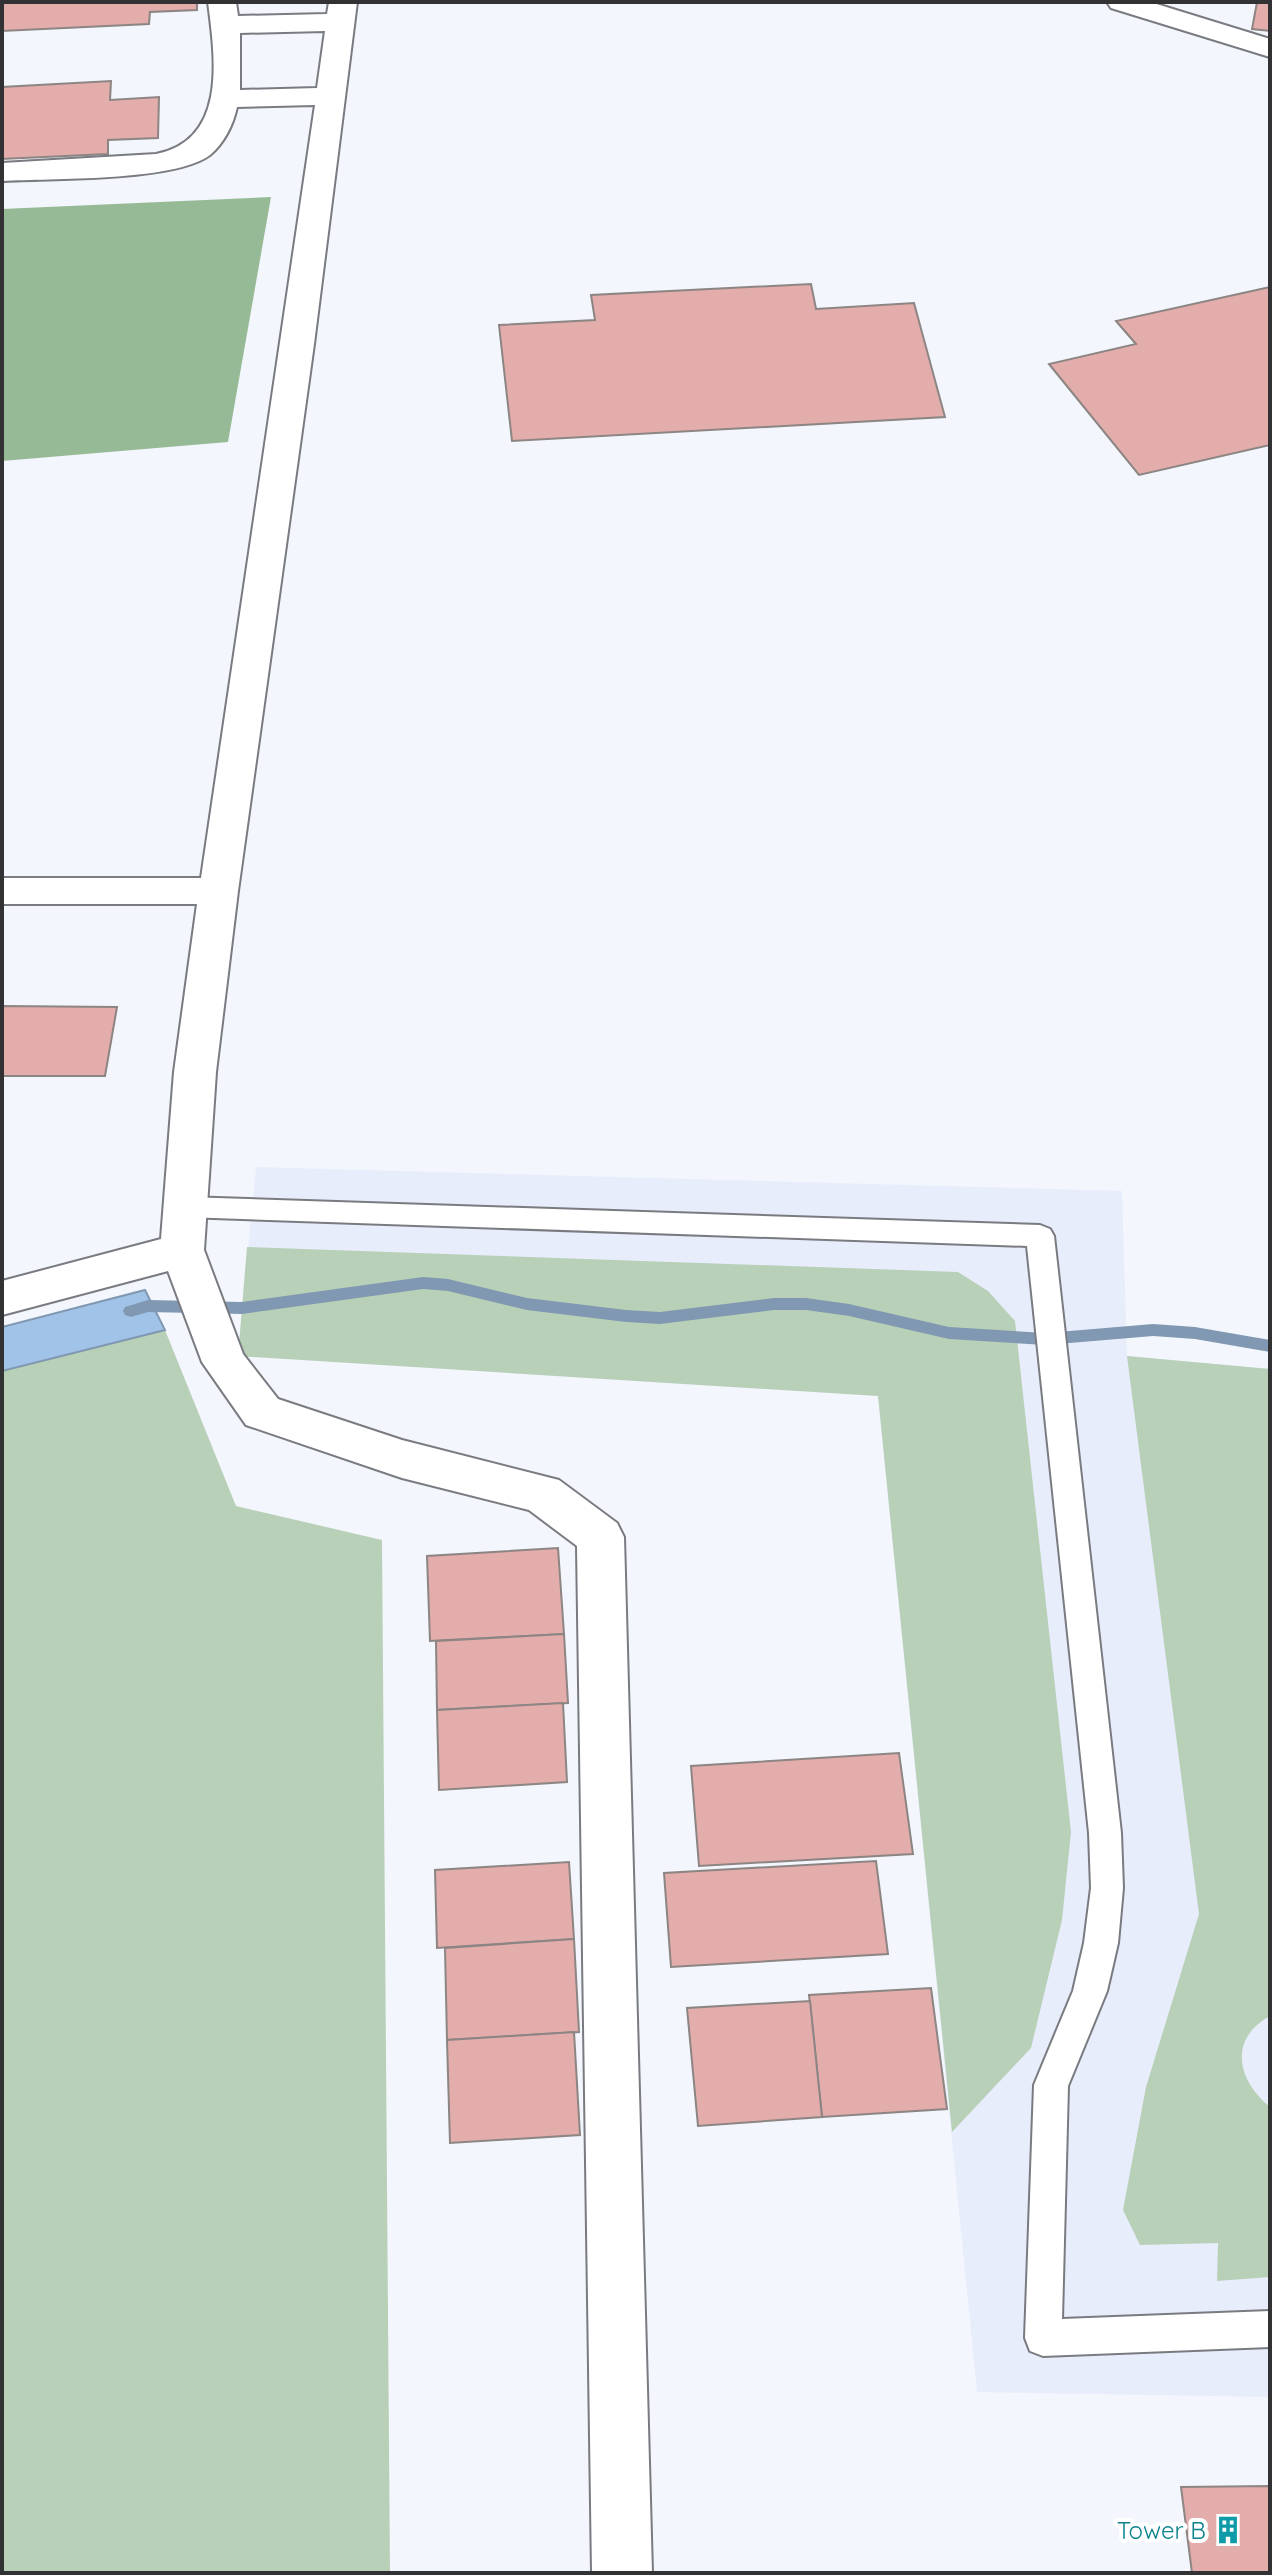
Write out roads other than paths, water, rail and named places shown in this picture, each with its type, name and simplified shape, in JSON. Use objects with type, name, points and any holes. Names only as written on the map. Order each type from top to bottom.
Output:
[{"type":"street","points":[[1121,2],[1270,48]]},
{"type":"street","points":[[1220,33],[1226,2]]},
{"type":"street","points":[[2,172],[156,163],[193,153],[212,135],[226,99],[224,13],[342,12],[298,344],[218,891],[195,1072],[185,1207],[195,1281],[224,1362],[262,1412],[402,1459],[543,1494],[600,1537],[622,2573]]},
{"type":"street","points":[[226,99],[331,96]]},
{"type":"street","points":[[2,891],[218,891]]},
{"type":"street","points":[[2,1298],[195,1281]]},
{"type":"lane","points":[[185,1207],[1040,1236],[1105,1833],[1107,1888],[1101,1943],[1090,1991],[1051,2085],[1043,2338],[1270,2329]]},
{"type":"water","points":[[145,1290],[165,1330],[2,1371],[2,1327]]},
{"type":"waterway","points":[[131,1311],[148,1306],[242,1308],[423,1283],[448,1285],[527,1304],[626,1316],[660,1318],[774,1304],[806,1304],[849,1310],[949,1333],[1046,1339],[1153,1330],[1195,1333],[1270,1346]]},
{"type":"place","name":"Tower B","points":[[1228,2530]]}]
